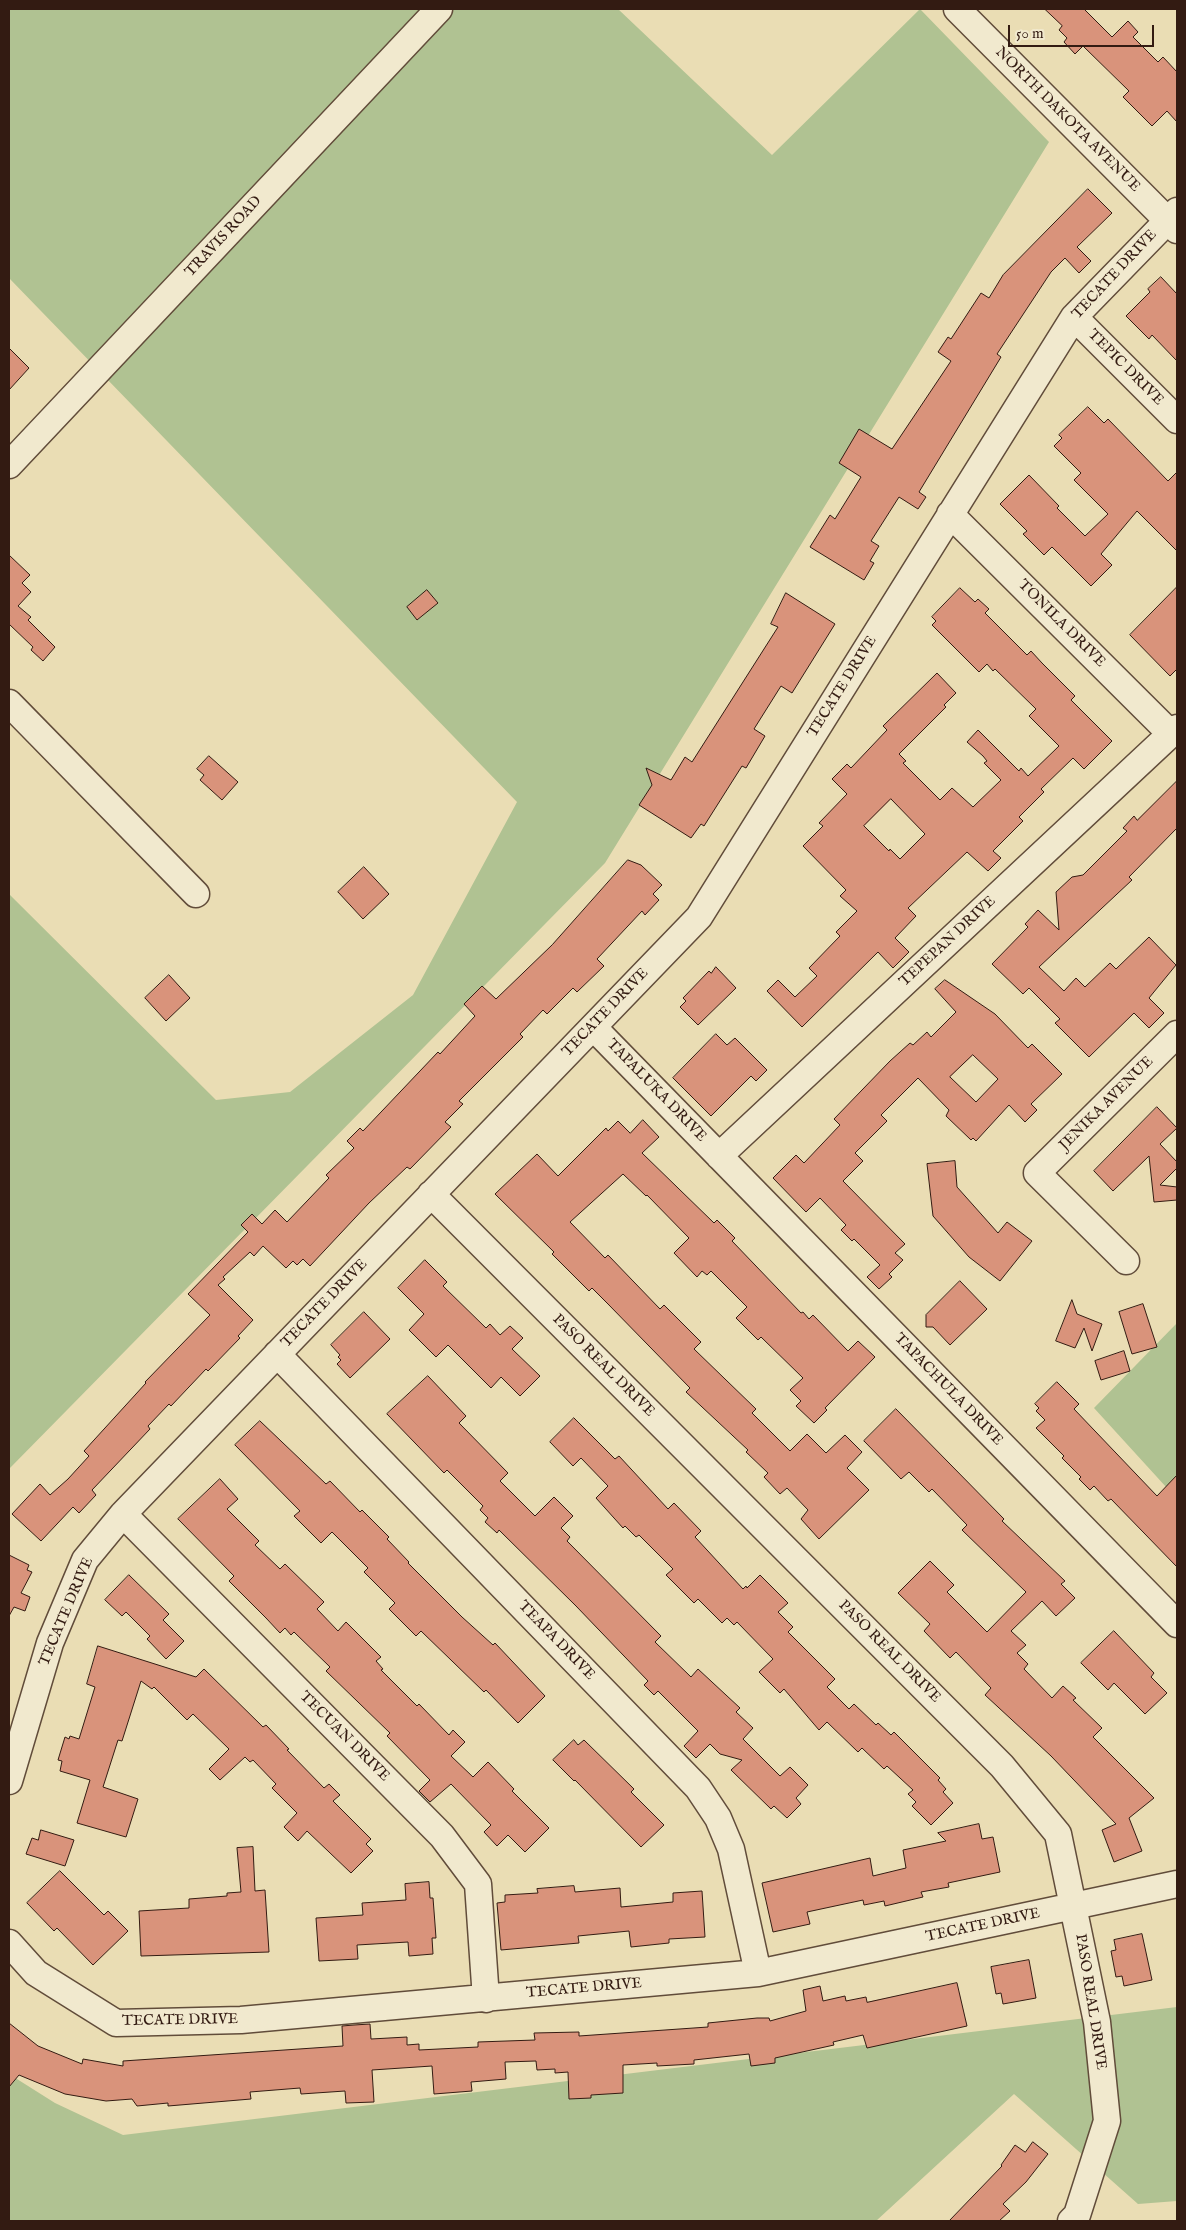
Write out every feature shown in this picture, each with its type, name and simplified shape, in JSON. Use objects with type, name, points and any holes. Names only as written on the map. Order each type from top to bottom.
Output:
[{"type":"street","name":"TRAVIS ROAD","points":[[9,465],[439,9]]},
{"type":"street","name":"NORTH DAKOTA AVENUE","points":[[957,9],[1174,220]]},
{"type":"street","name":"TECATE DRIVE","points":[[9,1781],[50,1643],[86,1560],[123,1514],[699,917],[1074,317],[1174,220]]},
{"type":"street","name":"TEPIC DRIVE","points":[[1074,317],[1177,420]]},
{"type":"street","name":"TONILA DRIVE","points":[[950,514],[1174,731]]},
{"type":"street","points":[[9,703],[196,894]]},
{"type":"street","name":"TEPEPAN DRIVE","points":[[719,1156],[1174,731]]},
{"type":"street","name":"TAPALUKA DRIVE","points":[[593,1027],[719,1156]]},
{"type":"street","name":"JENIKA AVENUE","points":[[1126,1261],[1037,1173],[1177,1034]]},
{"type":"street","name":"TAPACHULA DRIVE","points":[[719,1156],[1177,1624]]},
{"type":"street","name":"PASO REAL DRIVE","points":[[431,1194],[1002,1766],[1058,1834],[1075,1907],[1097,2022],[1107,2121],[1078,2219]]},
{"type":"street","name":"TEAPA DRIVE","points":[[277,1354],[698,1788],[718,1818],[731,1849],[758,1973]]},
{"type":"street","name":"TECUAN DRIVE","points":[[123,1514],[447,1842],[478,1884],[486,1999]]},
{"type":"street","name":"TECATE DRIVE","points":[[9,1943],[36,1973],[116,2023],[241,2020],[758,1973],[1177,1884]]},
{"type":"green space","points":[[9,9],[618,9],[772,155],[920,9],[1049,142],[605,863],[9,1469],[9,894],[216,1100],[290,1092],[413,995],[517,802],[9,278]]},
{"type":"green space","points":[[1177,1323],[1177,1499],[1094,1408]]},
{"type":"green space","points":[[1177,2007],[1177,2201],[1138,2204],[1014,2094],[876,2221],[9,2221],[9,2074],[55,2103],[123,2135]]},
{"type":"building","points":[[1045,9],[1084,9],[1112,37],[1128,21],[1138,32],[1133,37],[1158,62],[1163,57],[1177,72],[1177,122],[1167,111],[1152,126],[1123,97],[1129,91],[1083,46],[1075,54],[1064,42],[1067,38],[1059,30],[1062,26]]},
{"type":"building","points":[[1088,189],[1112,213],[1077,247],[1091,261],[1079,273],[1065,258],[1051,272],[997,354],[1001,357],[919,492],[926,497],[918,509],[899,497],[871,541],[879,546],[870,561],[874,563],[864,580],[810,547],[830,515],[835,519],[861,477],[839,463],[859,429],[892,449],[951,361],[938,352],[948,337],[951,339],[981,293],[989,298],[1003,275]]},
{"type":"building","points":[[1161,277],[1177,294],[1177,361],[1152,335],[1149,339],[1126,316],[1150,292],[1148,289]]},
{"type":"building","points":[[9,348],[29,368],[9,390]]},
{"type":"building","points":[[1088,407],[1104,423],[1108,419],[1168,481],[1177,472],[1177,551],[1137,511],[1101,554],[1112,565],[1091,586],[1052,547],[1044,555],[1023,534],[1027,531],[1000,504],[1029,475],[1059,506],[1057,508],[1085,536],[1108,514],[1074,480],[1081,473],[1054,446],[1062,438],[1059,435]]},
{"type":"building","points":[[9,555],[30,575],[22,583],[31,592],[18,606],[31,617],[28,620],[55,647],[43,661],[31,650],[33,647],[9,624]]},
{"type":"building","points":[[1177,587],[1177,669],[1170,676],[1130,635]]},
{"type":"building","points":[[960,588],[975,602],[978,599],[989,609],[985,613],[1027,655],[1031,651],[1075,696],[1071,700],[1112,741],[1084,769],[1073,758],[1041,789],[1044,792],[1019,817],[1023,821],[993,851],[1001,858],[988,871],[967,852],[908,908],[916,916],[895,938],[909,952],[893,968],[878,952],[802,1027],[767,991],[778,980],[795,997],[817,976],[809,968],[840,936],[836,932],[857,911],[840,896],[846,890],[803,846],[823,826],[819,823],[847,794],[832,779],[847,764],[851,768],[887,730],[883,726],[937,673],[956,693],[944,705],[946,707],[899,754],[906,761],[903,763],[940,800],[952,788],[973,807],[1001,780],[984,763],[987,761],[983,756],[967,742],[978,730],[1019,771],[1021,768],[1028,776],[1059,746],[1029,716],[1036,709],[995,669],[993,671],[987,664],[979,672],[932,625],[936,621],[932,617]],"holes":[[[891,799],[925,834],[900,859],[890,849],[889,851],[864,826]]]},
{"type":"building","points":[[427,590],[438,603],[417,620],[407,607]]},
{"type":"building","points":[[786,593],[835,624],[792,693],[781,686],[754,729],[765,736],[746,768],[742,766],[704,826],[701,824],[691,838],[639,805],[652,785],[646,768],[671,780],[685,757],[692,762],[778,627],[771,624]]},
{"type":"building","points":[[209,756],[238,782],[222,800],[200,780],[204,775],[197,769]]},
{"type":"building","points":[[1177,781],[1177,828],[1129,877],[1132,880],[1039,967],[1064,991],[1076,978],[1085,987],[1110,963],[1116,969],[1149,937],[1176,965],[1149,998],[1164,1013],[1149,1028],[1134,1013],[1089,1057],[1055,1023],[1060,1019],[1029,988],[1023,994],[992,964],[1028,927],[1025,924],[1038,910],[1059,930],[1056,892],[1072,877],[1083,875],[1127,831],[1123,828],[1134,816],[1137,820]]},
{"type":"building","points":[[628,860],[641,865],[662,885],[653,894],[659,900],[645,915],[642,911],[597,959],[604,966],[577,992],[573,988],[547,1014],[543,1010],[520,1034],[523,1037],[459,1101],[463,1104],[445,1122],[451,1127],[410,1169],[407,1167],[369,1203],[310,1266],[303,1259],[297,1265],[293,1261],[286,1268],[263,1246],[254,1256],[250,1252],[223,1277],[225,1279],[218,1285],[253,1320],[238,1336],[240,1338],[208,1371],[206,1369],[171,1406],[169,1404],[148,1426],[150,1429],[92,1490],[96,1495],[79,1513],[73,1507],[41,1541],[12,1514],[40,1484],[50,1495],[68,1479],[89,1456],[84,1451],[145,1382],[210,1315],[188,1294],[248,1232],[241,1225],[252,1214],[262,1224],[275,1210],[287,1222],[329,1178],[326,1175],[354,1148],[347,1141],[360,1128],[363,1131],[475,1016],[464,1004],[482,986],[496,999],[552,945]]},
{"type":"building","points":[[364,867],[389,894],[363,919],[338,892]]},
{"type":"building","points":[[716,967],[736,988],[698,1025],[680,1007],[686,1001],[683,998],[709,971],[711,973]]},
{"type":"building","points":[[169,975],[190,998],[166,1021],[145,998]]},
{"type":"building","points":[[945,980],[995,1014],[1028,1048],[1032,1044],[1062,1074],[1031,1104],[1037,1110],[1025,1122],[1009,1105],[976,1141],[973,1138],[971,1140],[946,1116],[949,1110],[918,1078],[881,1115],[887,1121],[855,1153],[863,1161],[843,1181],[905,1244],[895,1253],[903,1260],[889,1274],[892,1277],[879,1289],[867,1277],[880,1265],[854,1239],[852,1241],[841,1230],[846,1225],[820,1198],[806,1212],[773,1178],[796,1155],[804,1163],[840,1125],[834,1119],[890,1061],[910,1043],[913,1045],[927,1032],[931,1037],[956,1012],[935,989]],"holes":[[[973,1055],[998,1079],[976,1102],[950,1077]]]},
{"type":"building","points":[[716,1034],[727,1045],[735,1038],[767,1070],[756,1081],[751,1076],[711,1116],[673,1078]]},
{"type":"building","points":[[1157,1107],[1177,1128],[1160,1144],[1177,1162],[1177,1168],[1160,1185],[1177,1187],[1177,1200],[1154,1202],[1149,1156],[1113,1191],[1094,1171]]},
{"type":"building","points":[[643,1120],[659,1137],[642,1153],[714,1223],[717,1220],[735,1238],[732,1241],[801,1313],[803,1312],[809,1319],[813,1315],[848,1351],[858,1341],[875,1357],[825,1408],[827,1410],[814,1423],[796,1406],[801,1401],[790,1390],[803,1378],[761,1337],[758,1340],[736,1318],[747,1307],[711,1271],[707,1275],[702,1271],[697,1277],[674,1253],[689,1238],[647,1195],[623,1174],[570,1222],[605,1258],[608,1255],[660,1309],[664,1305],[701,1342],[694,1349],[756,1409],[752,1413],[790,1451],[807,1434],[826,1453],[845,1435],[862,1452],[847,1468],[869,1490],[819,1539],[801,1519],[808,1510],[787,1488],[780,1494],[764,1477],[768,1473],[746,1452],[748,1450],[686,1392],[690,1388],[592,1288],[589,1291],[552,1254],[554,1252],[495,1194],[537,1154],[558,1176],[606,1128],[608,1131],[618,1121],[630,1133]]},
{"type":"building","points":[[955,1161],[957,1187],[998,1233],[1007,1222],[1032,1241],[1000,1281],[969,1257],[933,1216],[927,1164]]},
{"type":"building","points":[[425,1260],[447,1282],[443,1286],[486,1328],[490,1324],[500,1335],[510,1326],[523,1338],[512,1349],[540,1376],[520,1396],[501,1377],[491,1388],[448,1345],[436,1357],[409,1330],[424,1314],[398,1288]]},
{"type":"building","points":[[960,1281],[987,1309],[950,1345],[933,1327],[926,1327],[926,1315]]},
{"type":"building","points":[[1072,1300],[1077,1314],[1102,1324],[1092,1351],[1084,1328],[1075,1348],[1056,1341]]},
{"type":"building","points":[[1143,1304],[1157,1347],[1132,1354],[1119,1312]]},
{"type":"building","points":[[364,1312],[390,1339],[350,1378],[337,1364],[341,1360],[338,1357],[340,1355],[331,1345]]},
{"type":"building","points":[[1124,1351],[1130,1371],[1101,1380],[1095,1361]]},
{"type":"building","points":[[428,1376],[466,1416],[459,1423],[508,1473],[500,1481],[535,1516],[554,1497],[573,1516],[561,1528],[570,1537],[567,1541],[661,1636],[655,1642],[691,1677],[698,1669],[740,1708],[736,1712],[753,1728],[743,1739],[780,1776],[790,1767],[808,1785],[796,1798],[801,1804],[787,1818],[774,1806],[771,1809],[731,1770],[742,1760],[720,1754],[710,1744],[696,1758],[684,1746],[698,1731],[658,1691],[654,1695],[644,1685],[648,1681],[576,1606],[499,1530],[497,1533],[485,1522],[488,1518],[480,1510],[483,1506],[447,1470],[444,1473],[387,1414]]},
{"type":"building","points":[[1057,1382],[1079,1404],[1074,1409],[1157,1496],[1177,1475],[1177,1567],[1111,1499],[1108,1501],[1094,1486],[1090,1490],[1079,1479],[1081,1477],[1062,1458],[1064,1456],[1036,1428],[1045,1420],[1036,1411],[1039,1408],[1035,1404]]},
{"type":"building","points":[[896,1409],[1004,1519],[1002,1521],[1065,1581],[1061,1584],[1075,1598],[1056,1616],[1042,1601],[1011,1631],[1026,1645],[1017,1653],[1028,1664],[1024,1669],[1052,1698],[1063,1686],[1076,1698],[1073,1700],[1102,1728],[1093,1737],[1154,1798],[1129,1818],[1142,1851],[1114,1862],[1102,1830],[1116,1824],[1051,1756],[985,1695],[991,1688],[956,1652],[950,1658],[924,1631],[930,1624],[898,1593],[930,1561],[954,1585],[947,1592],[987,1632],[1026,1592],[962,1530],[967,1525],[932,1489],[929,1492],[909,1472],[901,1479],[864,1441]]},
{"type":"building","points":[[574,1418],[615,1459],[619,1456],[668,1509],[674,1503],[701,1531],[695,1537],[743,1589],[746,1586],[747,1588],[760,1575],[788,1603],[778,1612],[793,1627],[788,1632],[835,1679],[827,1687],[849,1709],[854,1704],[876,1725],[878,1723],[891,1735],[894,1732],[940,1778],[938,1780],[946,1789],[943,1792],[953,1803],[931,1825],[912,1806],[916,1802],[908,1794],[913,1790],[887,1766],[884,1769],[862,1748],[858,1752],[827,1722],[819,1730],[784,1689],[780,1693],[759,1672],[773,1659],[737,1622],[734,1625],[727,1618],[722,1623],[698,1599],[694,1603],[666,1575],[673,1569],[639,1535],[636,1537],[625,1526],[623,1528],[596,1498],[608,1486],[581,1458],[573,1466],[550,1442]]},
{"type":"building","points":[[260,1421],[326,1484],[330,1481],[360,1512],[362,1510],[389,1537],[387,1539],[408,1563],[462,1617],[493,1645],[495,1643],[545,1696],[518,1723],[486,1690],[484,1692],[421,1631],[416,1636],[389,1609],[395,1603],[364,1572],[368,1568],[332,1532],[321,1543],[294,1516],[300,1511],[235,1445]]},
{"type":"building","points":[[220,1479],[238,1499],[227,1509],[259,1541],[255,1545],[280,1569],[285,1564],[324,1602],[317,1609],[338,1631],[346,1622],[381,1657],[376,1661],[383,1669],[381,1670],[417,1706],[419,1704],[449,1735],[453,1730],[465,1742],[451,1756],[473,1777],[488,1762],[514,1789],[512,1791],[549,1828],[525,1852],[508,1835],[497,1846],[484,1832],[491,1825],[451,1784],[430,1802],[419,1791],[430,1780],[387,1736],[390,1733],[326,1671],[330,1667],[294,1632],[291,1635],[285,1628],[280,1633],[229,1581],[234,1576],[178,1519]]},
{"type":"building","points":[[9,1555],[29,1565],[27,1570],[32,1572],[21,1593],[30,1597],[25,1611],[14,1607],[9,1616]]},
{"type":"building","points":[[129,1575],[169,1614],[163,1620],[184,1641],[166,1659],[147,1639],[150,1636],[126,1612],[122,1616],[105,1600]]},
{"type":"building","points":[[1114,1631],[1154,1673],[1151,1677],[1167,1693],[1145,1714],[1114,1683],[1108,1690],[1081,1663]]},
{"type":"building","points":[[98,1646],[196,1677],[204,1669],[263,1727],[266,1725],[324,1788],[329,1784],[340,1795],[333,1801],[371,1839],[366,1844],[373,1851],[351,1873],[307,1831],[298,1841],[284,1827],[297,1813],[272,1788],[276,1784],[253,1760],[250,1762],[245,1757],[220,1780],[209,1769],[229,1749],[193,1714],[187,1720],[154,1687],[152,1689],[141,1681],[122,1741],[118,1740],[103,1787],[138,1799],[126,1837],[77,1823],[90,1780],[60,1771],[62,1761],[58,1760],[65,1737],[69,1739],[70,1736],[79,1739],[95,1687],[87,1684]]},
{"type":"building","points":[[574,1740],[578,1745],[584,1740],[634,1789],[631,1792],[664,1825],[641,1847],[553,1760]]},
{"type":"building","points":[[979,1824],[982,1839],[993,1837],[1000,1872],[948,1883],[949,1887],[921,1892],[923,1897],[885,1906],[884,1901],[864,1905],[863,1900],[807,1912],[810,1924],[773,1932],[762,1883],[870,1858],[873,1876],[906,1868],[903,1850],[946,1841],[938,1833]]},
{"type":"building","points":[[41,1830],[74,1840],[65,1866],[26,1854],[32,1838],[38,1840]]},
{"type":"building","points":[[253,1847],[255,1891],[265,1890],[269,1952],[141,1956],[139,1911],[189,1908],[189,1899],[227,1896],[227,1893],[241,1892],[237,1848]]},
{"type":"building","points":[[60,1871],[104,1915],[108,1911],[128,1931],[93,1965],[57,1928],[54,1931],[27,1903]]},
{"type":"building","points":[[429,1882],[430,1898],[433,1898],[436,1938],[432,1938],[433,1954],[409,1956],[408,1942],[357,1945],[358,1959],[319,1961],[316,1918],[363,1915],[362,1903],[406,1900],[405,1884]]},
{"type":"building","points":[[574,1886],[575,1892],[620,1888],[621,1907],[673,1902],[673,1893],[702,1891],[705,1937],[669,1939],[669,1943],[631,1947],[629,1931],[578,1936],[579,1943],[501,1950],[497,1903],[505,1902],[505,1895],[538,1893],[537,1889]]},
{"type":"building","points":[[1142,1934],[1152,1980],[1124,1986],[1122,1976],[1116,1977],[1111,1951],[1116,1950],[1114,1940]]},
{"type":"building","points":[[1029,1960],[1036,1998],[1003,2004],[1001,1993],[996,1994],[991,1967]]},
{"type":"building","points":[[957,1983],[967,2026],[867,2048],[863,2035],[833,2042],[834,2045],[775,2058],[775,2063],[751,2066],[749,2054],[694,2060],[694,2064],[657,2066],[657,2063],[623,2065],[623,2093],[591,2095],[591,2098],[569,2099],[568,2072],[555,2073],[555,2069],[537,2070],[536,2061],[505,2062],[506,2079],[471,2082],[472,2091],[434,2094],[432,2066],[372,2070],[374,2102],[346,2103],[345,2091],[301,2094],[300,2088],[250,2092],[251,2099],[168,2106],[168,2103],[137,2106],[132,2099],[106,2101],[65,2094],[19,2075],[9,2087],[9,2023],[38,2046],[82,2064],[83,2059],[123,2066],[123,2061],[343,2046],[342,2026],[354,2025],[370,2024],[371,2039],[407,2037],[407,2045],[419,2044],[419,2050],[478,2047],[478,2042],[535,2040],[534,2033],[579,2032],[579,2036],[708,2027],[708,2023],[757,2018],[769,2018],[770,2021],[806,2011],[803,1990],[820,1986],[823,2001],[845,1996],[846,2001],[866,1997],[867,2002]]},
{"type":"building","points":[[1033,2142],[1048,2154],[1026,2182],[1003,2204],[1010,2211],[999,2221],[949,2221],[1002,2166],[1015,2145],[1025,2152]]}]
